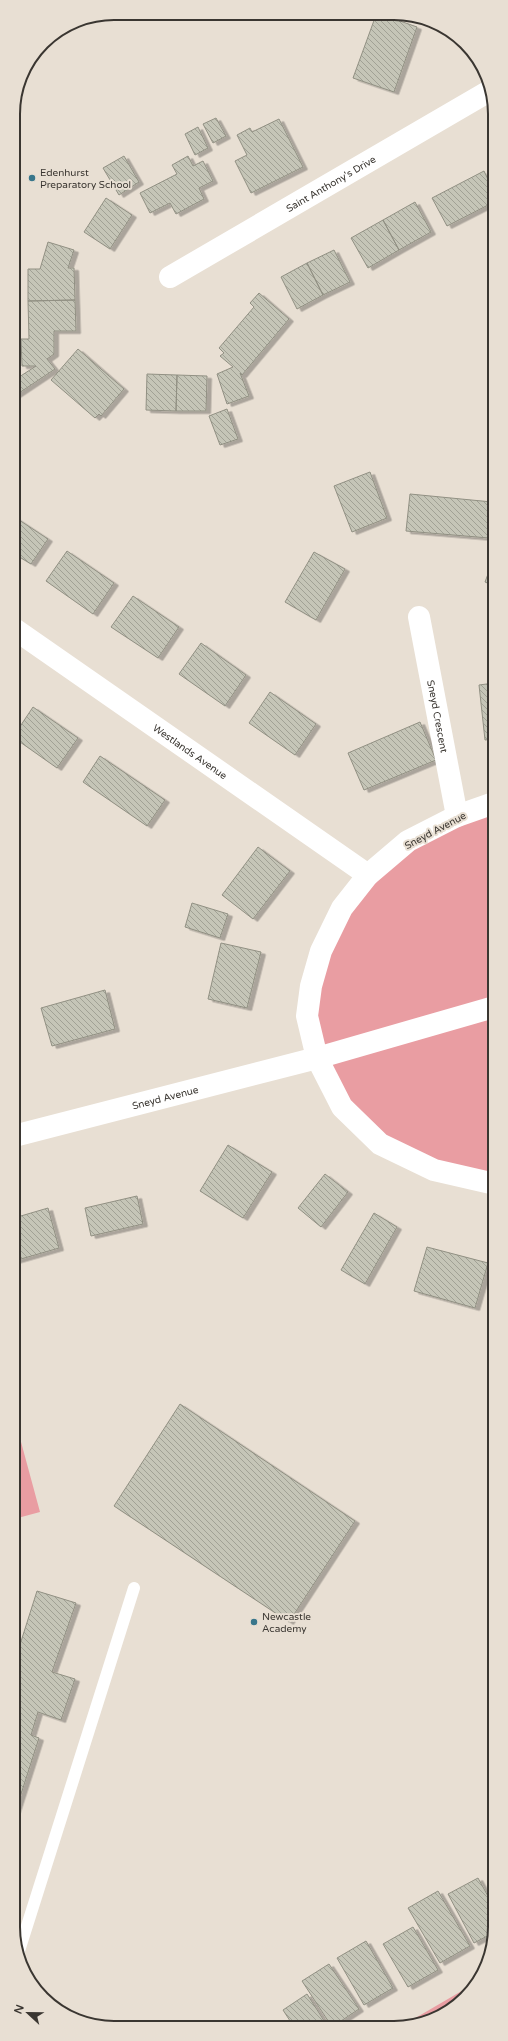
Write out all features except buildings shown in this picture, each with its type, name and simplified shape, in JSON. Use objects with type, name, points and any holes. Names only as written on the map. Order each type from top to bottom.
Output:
[{"type":"street","name":"Saint Anthony's Drive","points":[[170,277],[486,93]]},
{"type":"street","name":"Sneyd Crescent","points":[[418,617],[457,816]]},
{"type":"street","name":"Westlands Avenue","points":[[20,633],[368,875]]},
{"type":"street","name":"Sneyd Avenue","points":[[488,805],[457,816],[408,841],[368,875],[342,908],[321,951],[311,986],[307,1016],[317,1058],[342,1107],[380,1144],[434,1170],[488,1183]]},
{"type":"street","name":"Sneyd Avenue","points":[[20,1134],[317,1058],[488,1009]]},
{"type":"lane","points":[[22,1943],[134,1588]]},
{"type":"shaded area","points":[[488,806],[488,1182],[380,1144],[317,1058],[311,986],[368,875]]},
{"type":"shaded area","points":[[20,1438],[40,1512],[20,1517]]},
{"type":"shaded area","points":[[465,1989],[451,2002],[436,2011],[414,2019]]},
{"type":"place","name":"Edenhurst Preparatory School","points":[[32,178]]},
{"type":"place","name":"Newcastle Academy","points":[[254,1622]]}]
